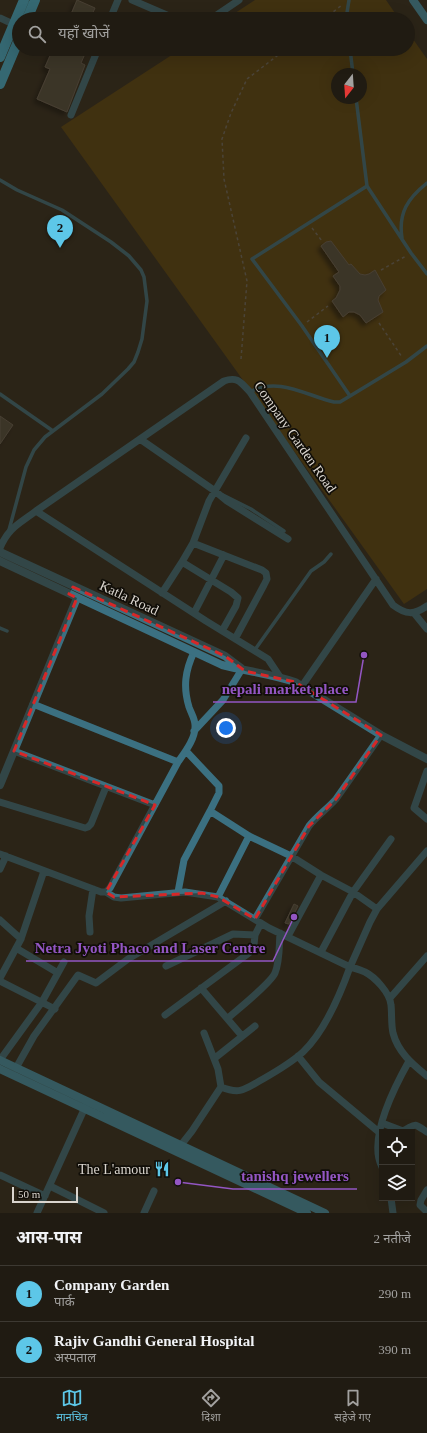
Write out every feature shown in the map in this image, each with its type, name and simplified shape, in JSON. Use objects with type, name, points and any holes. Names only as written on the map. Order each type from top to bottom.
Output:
[{"type":"main road","points":[[18,12],[24,0]]},
{"type":"main road","points":[[30,12],[35,0]]},
{"type":"main road","points":[[413,0],[427,20]]},
{"type":"main road","points":[[0,84],[12,56],[1,55],[12,27]]},
{"type":"main road","points":[[0,1060],[292,1210],[307,1213]]},
{"type":"main road","points":[[0,1069],[181,1145],[325,1213]]},
{"type":"street","points":[[113,12],[118,0]]},
{"type":"street","points":[[132,0],[160,12]]},
{"type":"street","points":[[221,12],[239,0]]},
{"type":"street","points":[[0,18],[12,24]]},
{"type":"street","points":[[71,115],[95,56]]},
{"type":"street","name":"Company Garden Road","points":[[0,548],[9,531],[36,511],[224,381],[232,378],[238,380],[250,392],[393,605],[406,613],[414,613]]},
{"type":"street","points":[[162,593],[193,543],[209,501],[246,438]]},
{"type":"street","points":[[140,439],[227,501],[288,539]]},
{"type":"street","points":[[36,511],[162,593],[268,659],[280,677]]},
{"type":"street","points":[[193,543],[262,570],[266,573],[267,579],[235,639]]},
{"type":"street","name":"Katla Road","points":[[0,552],[224,656],[242,670]]},
{"type":"street","points":[[194,613],[224,555]]},
{"type":"street","name":"Katla Road","points":[[0,561],[222,665],[280,677],[302,686],[380,735],[427,759]]},
{"type":"street","points":[[182,562],[238,598],[236,606],[222,631]]},
{"type":"street","points":[[302,686],[376,579]]},
{"type":"street","points":[[0,785],[34,704],[73,596],[74,587]]},
{"type":"street","points":[[427,606],[414,613],[427,630]]},
{"type":"street","points":[[180,646],[185,638]]},
{"type":"street","points":[[106,892],[110,888],[178,762],[186,751],[194,731],[195,724],[186,697],[185,687],[187,671],[194,652]]},
{"type":"street","points":[[194,731],[223,700],[242,670]]},
{"type":"street","points":[[34,704],[178,762]]},
{"type":"street","points":[[165,1015],[249,953],[254,945],[258,921],[309,826],[313,820],[328,809],[336,799],[380,735]]},
{"type":"street","points":[[14,751],[155,805]]},
{"type":"street","points":[[178,892],[184,860],[219,793],[219,786],[186,751]]},
{"type":"street","points":[[427,771],[414,808],[427,819]]},
{"type":"street","points":[[0,802],[85,828],[91,824],[106,786]]},
{"type":"street","points":[[210,811],[249,836],[292,856],[321,875],[353,892],[377,909]]},
{"type":"street","points":[[218,897],[249,836]]},
{"type":"street","points":[[321,952],[353,892],[391,839]]},
{"type":"street","points":[[221,1087],[231,1091],[242,1091],[273,1074],[298,1056],[309,1045],[324,1024],[340,993],[350,967],[377,909],[427,851]]},
{"type":"street","points":[[0,870],[3,855],[93,889],[106,892],[114,897],[122,898],[178,892],[202,893],[218,897],[284,935],[350,967],[365,972],[370,976],[381,986],[390,998],[393,1033],[399,1047],[408,1061],[427,1076]]},
{"type":"street","points":[[44,871],[21,939],[0,979],[55,1009]]},
{"type":"street","points":[[228,1018],[274,975],[284,935],[321,875]]},
{"type":"street","points":[[90,932],[89,916],[93,889]]},
{"type":"street","points":[[16,1068],[34,1036],[55,1009],[78,975],[96,983],[128,959],[226,901]]},
{"type":"street","points":[[0,920],[21,939]]},
{"type":"street","points":[[166,966],[233,934],[255,935]]},
{"type":"street","points":[[16,948],[58,973]]},
{"type":"street","points":[[390,998],[427,956]]},
{"type":"street","points":[[0,1060],[42,1002],[64,962]]},
{"type":"street","points":[[201,988],[242,1036]]},
{"type":"street","points":[[215,1058],[255,1026]]},
{"type":"street","points":[[181,1145],[221,1087],[220,1076],[215,1058],[204,1033]]},
{"type":"street","points":[[298,1056],[319,1082],[379,1132]]},
{"type":"street","points":[[381,1129],[386,1108],[408,1061]]},
{"type":"street","points":[[37,1213],[86,1105]]},
{"type":"street","points":[[382,1123],[403,1131],[411,1125],[414,1125],[427,1132]]},
{"type":"street","points":[[379,1137],[379,1159]]},
{"type":"street","points":[[0,1174],[45,1196]]},
{"type":"street","points":[[50,1186],[104,1213]]},
{"type":"street","points":[[427,1190],[421,1200],[420,1205],[427,1212]]},
{"type":"street","points":[[144,1213],[154,1191]]},
{"type":"street","points":[[391,1201],[392,1213]]},
{"type":"lane","points":[[347,12],[349,0]]},
{"type":"lane","points":[[351,56],[352,68]]},
{"type":"lane","points":[[357,104],[367,186],[427,274]]},
{"type":"lane","points":[[0,180],[23,193],[62,210],[111,242],[129,256],[144,277],[146,284],[147,311],[138,352],[134,362],[128,370],[102,394],[40,442],[30,456],[9,531]]},
{"type":"lane","points":[[402,239],[400,226],[408,201],[416,191],[427,183]]},
{"type":"lane","points":[[350,396],[302,326],[252,260],[367,186]]},
{"type":"lane","points":[[422,267],[427,270]]},
{"type":"lane","points":[[250,392],[256,389],[276,386],[293,388],[334,402],[340,402],[406,362],[427,346]]},
{"type":"lane","points":[[0,394],[53,431]]},
{"type":"lane","points":[[215,491],[251,509],[284,531]]},
{"type":"lane","points":[[254,651],[311,571],[324,562],[331,554]]},
{"type":"lane","points":[[0,628],[7,631]]},
{"type":"path","points":[[333,12],[342,5]]},
{"type":"path","points":[[241,359],[247,281],[224,179],[222,139],[231,113],[247,79],[277,56]]},
{"type":"path","points":[[309,223],[322,241]]},
{"type":"path","points":[[381,270],[411,252]]},
{"type":"path","points":[[302,326],[328,306]]},
{"type":"path","points":[[379,323],[406,362]]},
{"type":"highlighted area","points":[[73,587],[225,656],[245,671],[295,682],[381,735],[336,799],[309,826],[255,919],[218,897],[202,893],[114,897],[106,892],[155,805],[14,751],[77,598],[69,594]]},
{"type":"shaded area","points":[[255,0],[386,0],[394,12],[237,12]]},
{"type":"shaded area","points":[[415,42],[427,59],[427,589],[404,604],[61,127],[170,56],[415,56]]},
{"type":"building","points":[[77,0],[95,8],[93,12],[72,12]]},
{"type":"building","points":[[50,56],[84,56],[81,63],[85,65],[67,112],[37,99],[50,69],[45,67]]},
{"type":"building","points":[[331,241],[349,265],[351,264],[360,274],[369,274],[375,270],[386,290],[379,296],[378,300],[383,312],[366,323],[360,315],[354,312],[349,312],[343,317],[332,301],[336,298],[340,290],[340,286],[333,276],[339,272],[321,246],[326,242]]},
{"type":"building","points":[[0,416],[13,425],[0,444]]},
{"type":"building","points":[[294,904],[298,906],[289,924],[285,923]]},
{"type":"place","name":"Rajiv Gandhi General Hospital","points":[[60,248]]},
{"type":"place","name":"Company Garden","points":[[327,358]]},
{"type":"place","name":"nepali market place","points":[[364,655]]},
{"type":"place","name":"Netra Jyoti Phaco and Laser Centre","points":[[294,917]]},
{"type":"place","name":"The L'amour","points":[[162,1169]]},
{"type":"place","name":"tanishq jewellers","points":[[178,1182]]}]
